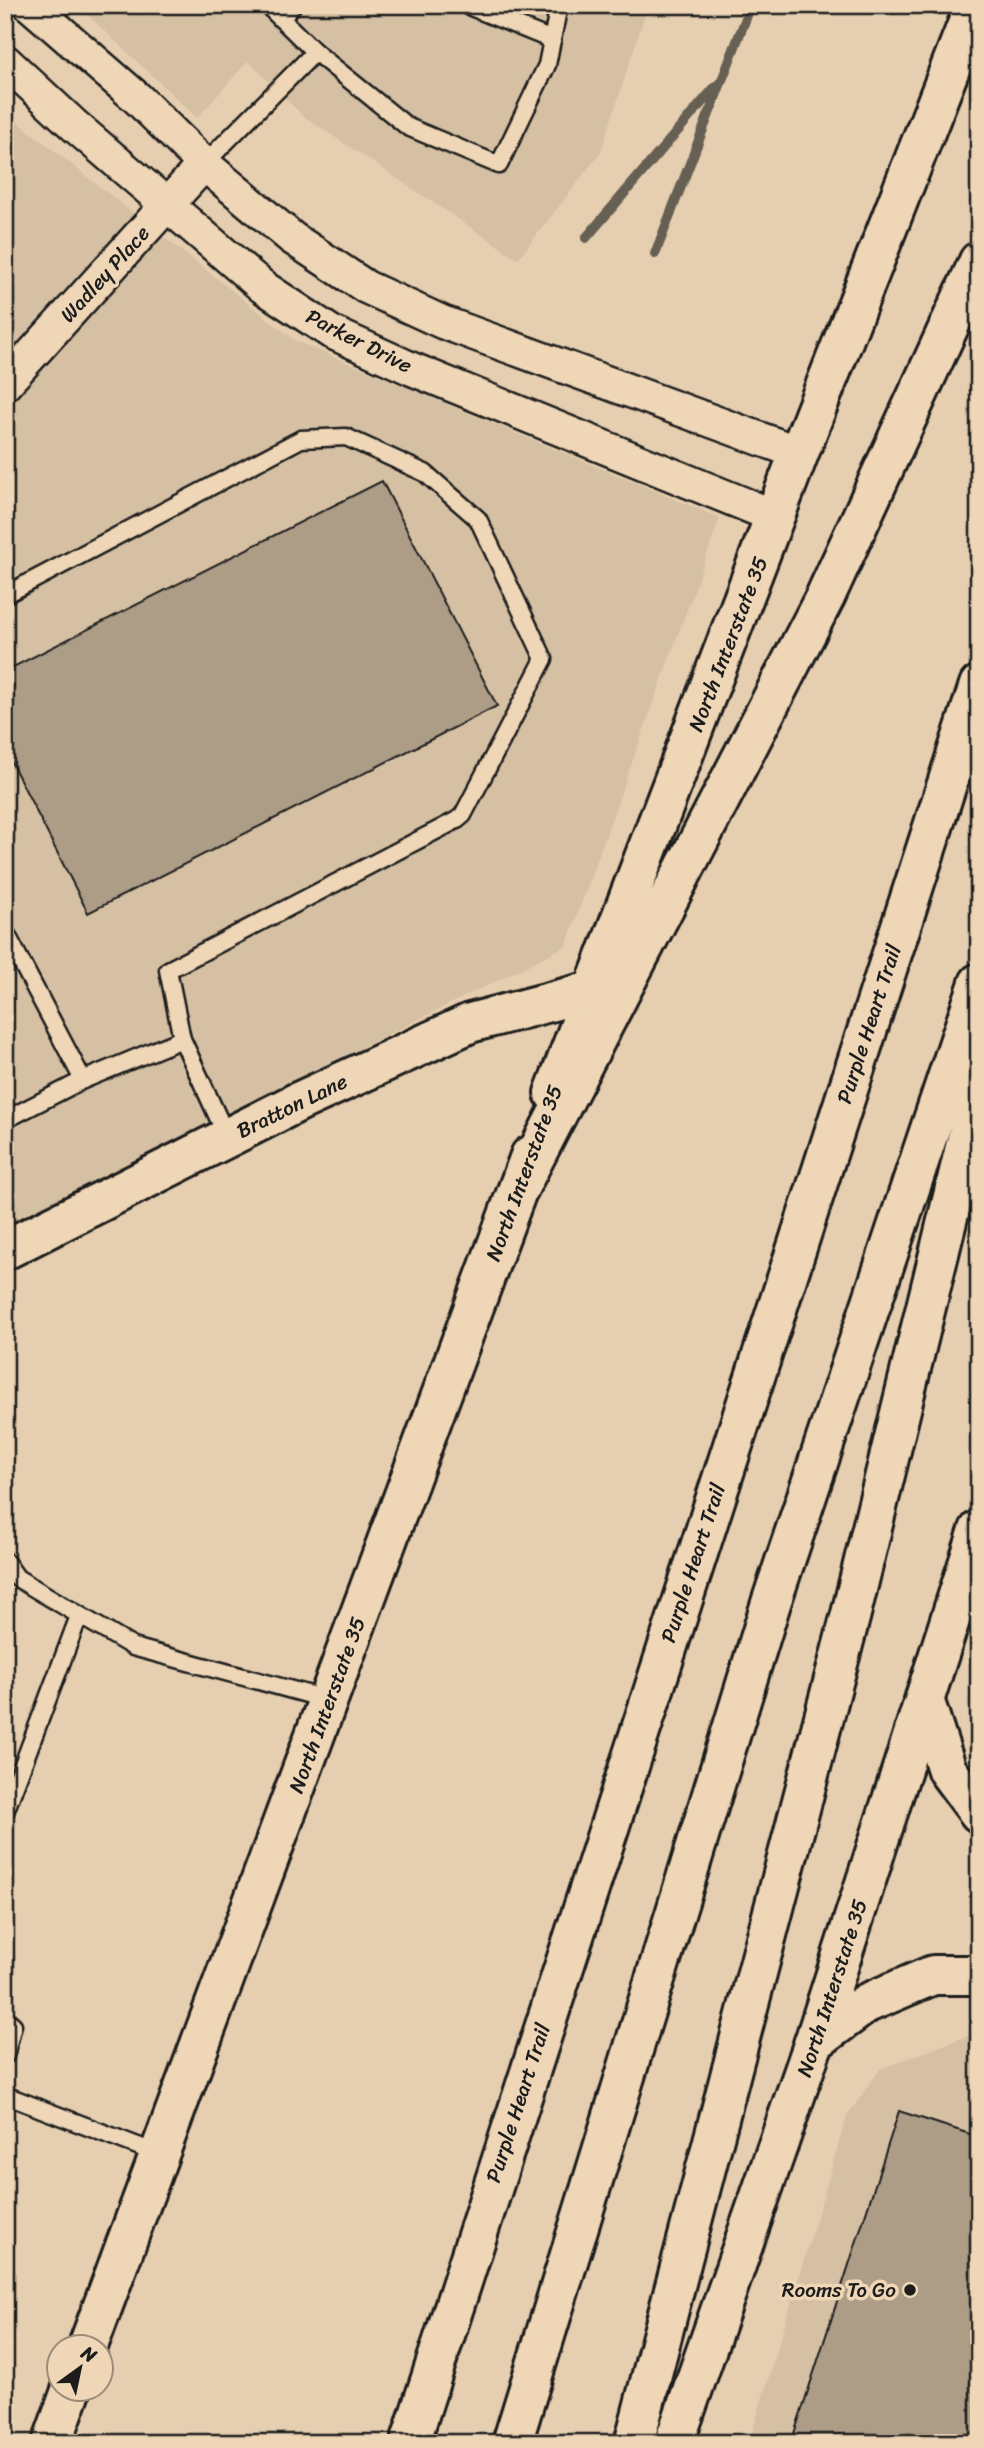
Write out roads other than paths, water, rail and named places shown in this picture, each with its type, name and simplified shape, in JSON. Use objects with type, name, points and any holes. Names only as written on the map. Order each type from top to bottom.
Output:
[{"type":"main road","name":"North Interstate 35","points":[[94,2332],[591,992],[615,938],[799,453],[975,5]]},
{"type":"main road","points":[[519,1188],[825,597],[979,261]]},
{"type":"main road","name":"Purple Heart Trail","points":[[410,2443],[979,685]]},
{"type":"main road","points":[[512,2443],[771,1602],[979,983]]},
{"type":"main road","name":"Bratton Lane","points":[[5,1250],[227,1138],[470,1023],[591,992]]},
{"type":"main road","points":[[634,2443],[852,1614],[979,1090]]},
{"type":"main road","name":"North Interstate 35","points":[[674,2443],[814,2042],[979,1530]]},
{"type":"main road","points":[[925,1702],[947,1770],[979,1813]]},
{"type":"main road","points":[[814,2042],[867,2003],[933,1975],[979,1975]]},
{"type":"main road","points":[[52,2443],[67,2402]]},
{"type":"street","points":[[30,5],[137,98],[204,164],[292,238],[366,287],[442,322],[799,453]]},
{"type":"street","name":"Parker Drive","points":[[5,61],[75,127],[262,287],[331,332],[412,369],[776,517]]},
{"type":"street","name":"Wadley Place","points":[[5,384],[204,164]]},
{"type":"lane","points":[[267,5],[315,52],[408,127],[499,165],[547,65],[559,5]]},
{"type":"lane","points":[[281,19],[293,5]]},
{"type":"lane","points":[[466,5],[552,40]]},
{"type":"lane","points":[[204,164],[315,52]]},
{"type":"lane","points":[[5,595],[301,439],[346,437],[425,473],[478,519],[544,659],[463,815],[457,820],[168,970],[182,1039],[227,1138]]},
{"type":"lane","points":[[5,931],[83,1080]]},
{"type":"lane","points":[[5,1120],[83,1080],[182,1039]]},
{"type":"lane","points":[[5,1561],[17,1578],[133,1647],[329,1700]]},
{"type":"lane","points":[[5,1812],[79,1616]]},
{"type":"lane","points":[[5,2018],[13,2025],[5,2056]]},
{"type":"lane","points":[[5,2095],[161,2155]]},
{"type":"waterway","points":[[655,254],[751,5]]},
{"type":"waterway","points":[[586,238],[716,86]]},
{"type":"place","name":"Rooms To Go","points":[[910,2290]]}]
